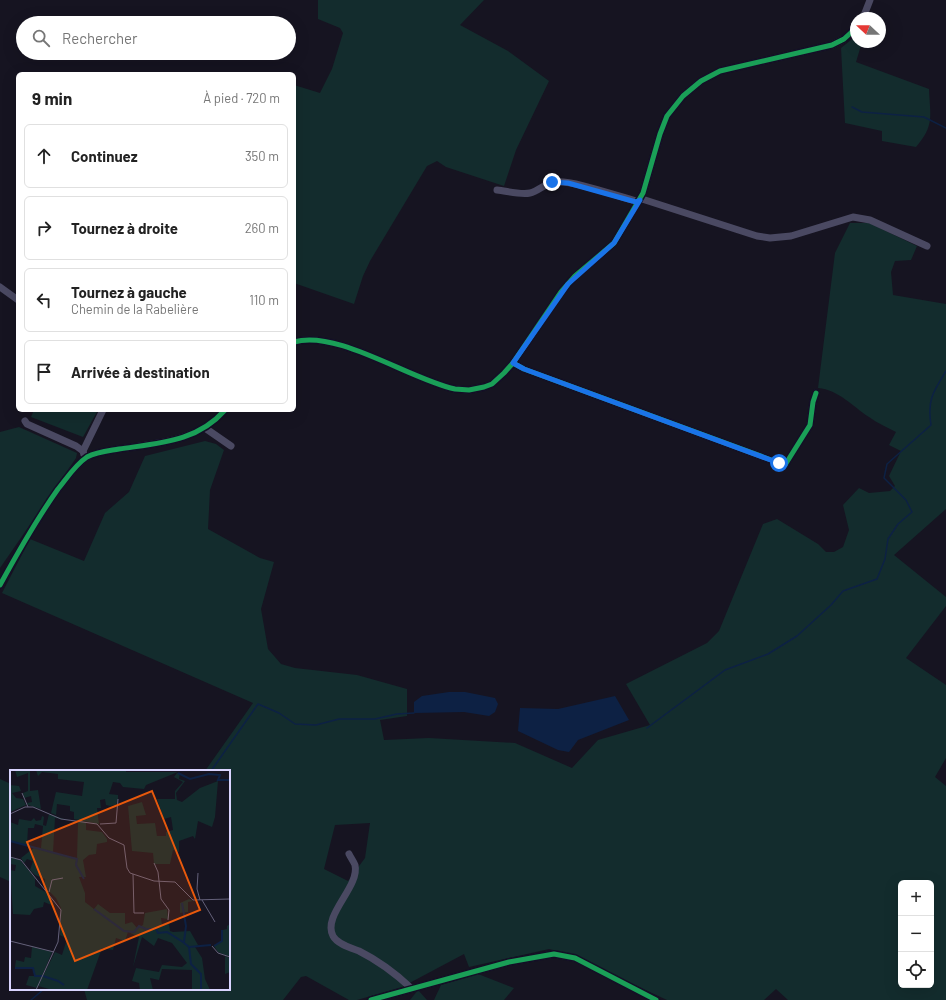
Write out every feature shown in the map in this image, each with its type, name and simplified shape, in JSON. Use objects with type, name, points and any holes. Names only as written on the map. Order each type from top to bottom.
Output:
[{"type":"street","points":[[865,12],[870,0]]},
{"type":"street","points":[[296,342],[303,340],[334,344],[444,386],[461,390],[476,389],[492,384],[513,363],[564,288],[614,243],[640,200],[660,134],[670,112],[693,88],[720,71],[832,45],[844,39],[850,34]]},
{"type":"street","points":[[497,190],[530,193],[541,186],[557,182],[588,188],[636,202],[640,200],[744,233],[763,237],[791,236],[847,217],[860,217],[870,220],[927,246]]},
{"type":"street","points":[[0,286],[16,298]]},
{"type":"street","points":[[513,363],[524,369],[785,465],[810,425],[813,402],[816,393]]},
{"type":"street","points":[[0,585],[26,537],[68,475],[85,454],[102,412]]},
{"type":"street","points":[[25,420],[27,424],[76,446],[85,454],[180,438],[205,428],[223,412]]},
{"type":"street","points":[[205,428],[231,446]]},
{"type":"street","points":[[349,854],[355,866],[354,877],[334,915],[332,935],[336,941],[371,957],[390,969],[411,988]]},
{"type":"street","points":[[371,1000],[509,962],[559,954],[575,958],[656,1000]]},
{"type":"green space","points":[[318,0],[484,0],[460,25],[508,51],[549,81],[516,150],[504,186],[446,167],[437,161],[427,166],[370,261],[363,276],[354,304],[296,284],[296,86],[320,93],[332,69],[343,33],[340,28],[318,19]]},
{"type":"green space","points":[[850,41],[850,48],[860,48],[856,62],[929,89],[929,126],[916,147],[882,141],[882,131],[845,123],[841,48]]},
{"type":"green space","points":[[850,223],[869,223],[917,246],[911,260],[895,261],[891,272],[893,295],[946,304],[946,509],[894,555],[946,597],[946,606],[906,658],[946,685],[946,758],[935,777],[946,786],[946,1000],[788,1000],[776,989],[764,1000],[667,1000],[566,953],[549,949],[469,967],[464,954],[402,987],[357,1000],[349,1000],[306,976],[301,977],[283,1000],[87,1000],[84,990],[230,990],[230,770],[206,770],[253,703],[2,593],[30,539],[84,561],[105,513],[129,492],[145,456],[205,441],[216,444],[224,450],[210,490],[208,529],[260,558],[274,562],[261,609],[268,649],[281,664],[295,668],[357,675],[407,689],[407,716],[380,720],[384,740],[429,738],[515,743],[572,768],[598,740],[650,725],[626,684],[707,643],[719,631],[763,524],[777,519],[818,544],[826,552],[834,552],[843,547],[849,530],[843,505],[859,488],[869,493],[890,491],[895,486],[889,476],[901,451],[889,445],[896,432],[872,419],[839,395],[826,389],[818,388],[835,253]],"holes":[[[370,823],[365,858],[348,881],[324,869],[335,825]]]},
{"type":"green space","points":[[33,412],[97,412],[83,437],[31,417]]},
{"type":"green space","points":[[19,427],[77,453],[76,458],[0,568],[0,432]]},
{"type":"green space","points":[[0,779],[10,784],[10,882],[0,877]]},
{"type":"green space","points":[[478,974],[514,988],[504,1000],[434,1000],[441,985]]},
{"type":"green space","points":[[418,990],[427,1000],[410,1000]]},
{"type":"water","points":[[449,692],[465,692],[495,698],[498,704],[495,712],[489,716],[464,712],[414,713],[414,702],[422,696]]},
{"type":"water","points":[[615,696],[629,720],[578,740],[569,752],[558,750],[518,731],[520,708],[558,709]]},
{"type":"waterway","points":[[852,107],[862,112],[924,117],[946,128]]},
{"type":"waterway","points":[[647,728],[725,670],[768,654],[797,636],[831,605],[843,591],[877,579],[885,559],[888,539],[898,524],[912,512],[906,500],[884,478],[887,464],[931,425],[930,409],[932,396],[946,371]]},
{"type":"waterway","points":[[212,770],[258,704],[279,713],[295,724],[316,725],[339,719],[375,719],[397,714],[414,713]]},
{"type":"waterway","points":[[31,1000],[43,990]]},
{"type":"cycle path","points":[[296,342],[311,340],[331,343],[352,349],[437,384],[455,389],[469,390],[492,384],[513,363],[561,292],[575,276],[614,243],[643,193],[660,134],[667,116],[683,96],[701,81],[720,71],[832,45],[844,39],[850,34]]},
{"type":"cycle path","points":[[513,363],[524,369],[785,465],[810,425],[813,402],[816,393]]},
{"type":"cycle path","points":[[0,585],[50,501],[71,472],[83,460],[91,455],[99,453],[163,442],[190,435],[214,421],[223,412]]},
{"type":"cycle path","points":[[371,1000],[509,962],[554,954],[575,958],[656,1000]]},
{"type":"route","points":[[552,182],[568,183],[636,202],[640,200],[614,243],[610,248],[575,276],[568,284],[555,300],[513,363],[524,369],[779,463]]}]
